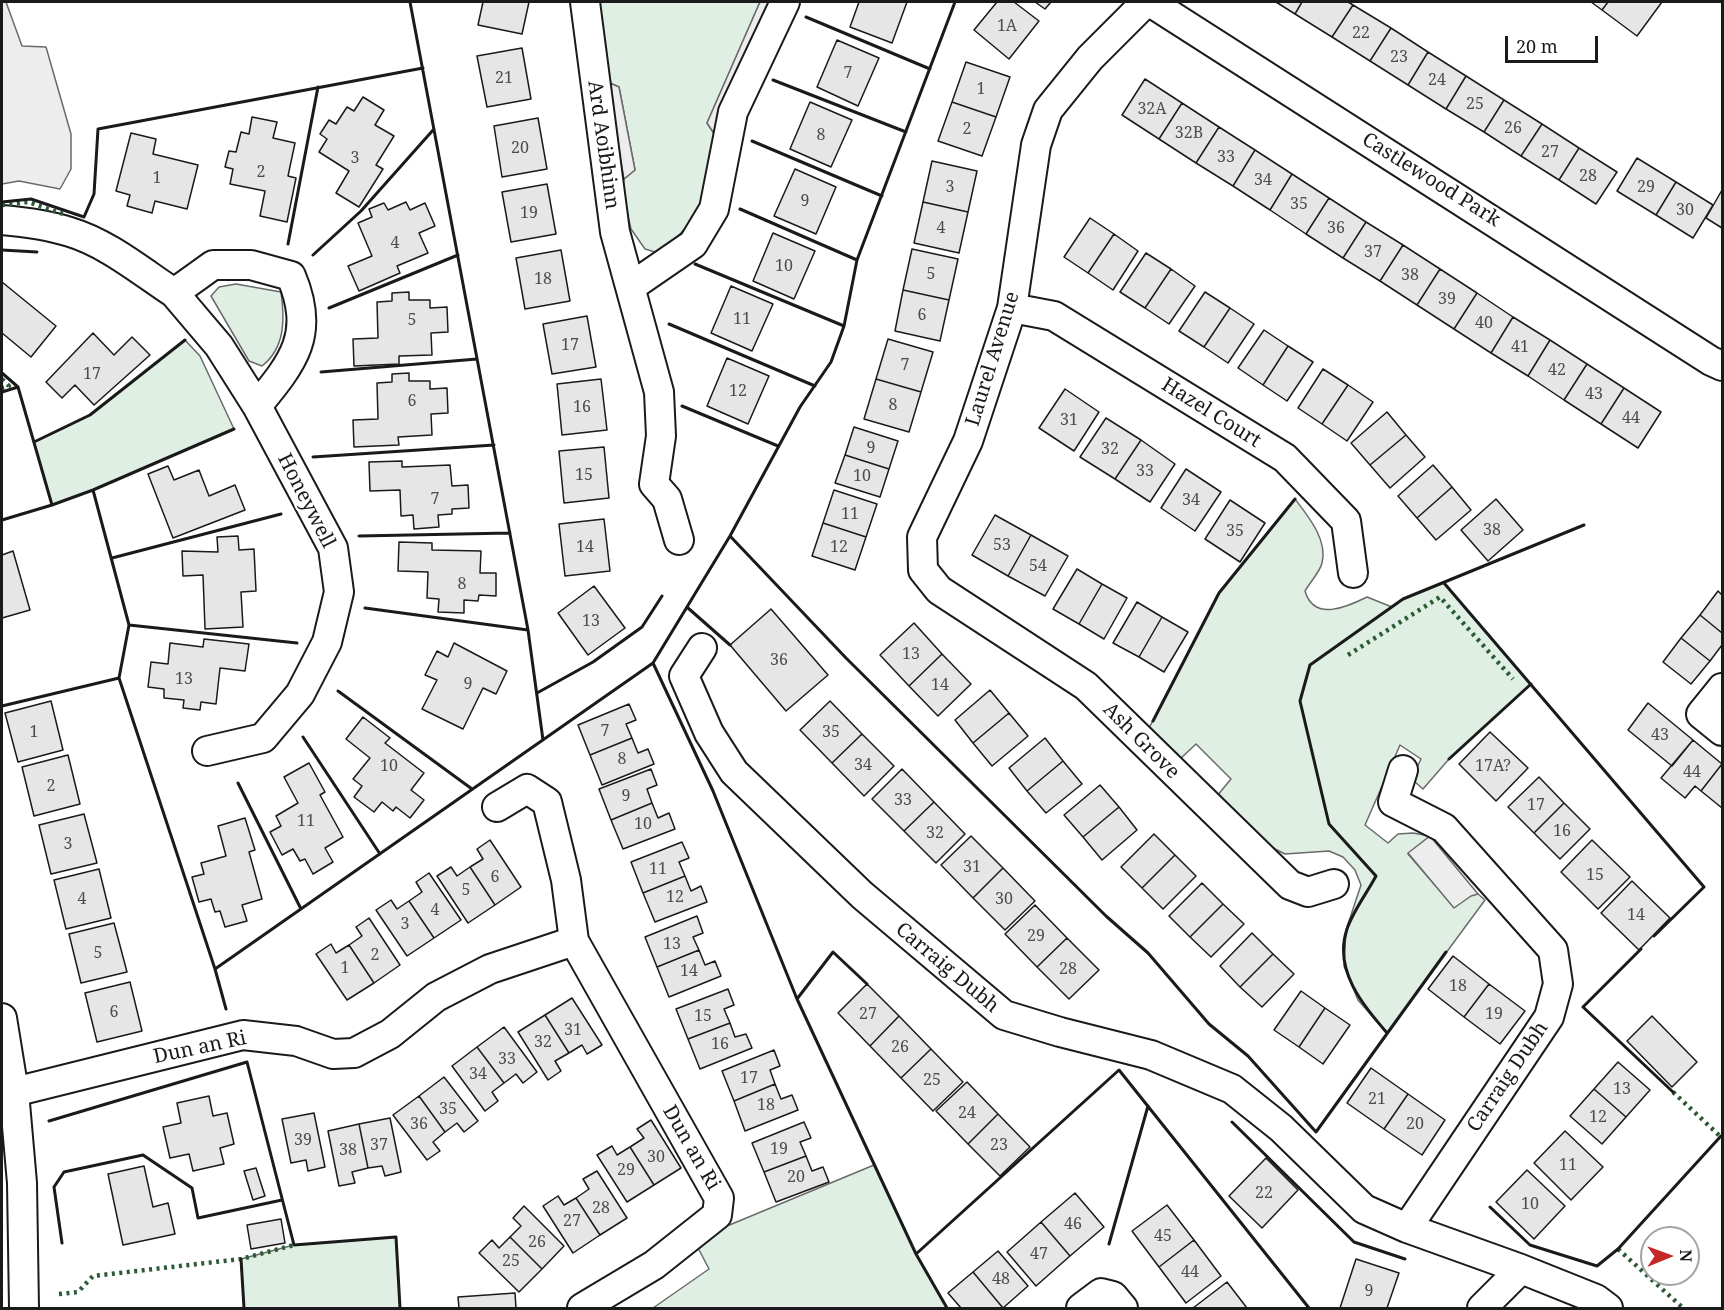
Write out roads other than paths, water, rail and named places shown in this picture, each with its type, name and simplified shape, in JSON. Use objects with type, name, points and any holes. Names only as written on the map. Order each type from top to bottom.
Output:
[{"type":"street","name":"Ard Aoibhinn","points":[[585,2],[615,232],[632,286],[659,392],[661,435],[654,484],[667,499],[679,540]]},
{"type":"street","points":[[632,286],[693,244],[714,209],[733,112],[785,2]]},
{"type":"street","name":"Laurel Avenue","points":[[939,590],[923,570],[922,537],[969,441],[1012,308],[1036,145],[1048,110],[1090,58],[1146,2]]},
{"type":"street","name":"Castlewood Park","points":[[1150,2],[1717,363]]},
{"type":"street","name":"Honeywell","points":[[2,220],[27,222],[72,232],[109,252],[174,293],[219,346],[256,406],[333,548],[339,592],[327,642],[300,694],[263,738],[207,751]]},
{"type":"street","points":[[174,293],[213,265],[251,265],[291,276],[302,301],[302,335],[287,369],[256,406]]},
{"type":"street","name":"Hazel Court","points":[[1012,308],[1054,316],[1285,458],[1346,522],[1353,573]]},
{"type":"street","name":"Ash Grove","points":[[939,590],[1086,686],[1290,885],[1308,892],[1334,884]]},
{"type":"street","name":"Carraig Dubh","points":[[702,648],[684,676],[709,733],[734,772],[862,895],[1004,1015],[1151,1055],[1232,1089],[1281,1128],[1364,1209],[1407,1228],[1596,1299],[1608,1308]]},
{"type":"street","points":[[1722,688],[1701,714],[1722,731]]},
{"type":"street","name":"Carraig Dubh","points":[[1403,770],[1393,802],[1444,828],[1553,950],[1558,984],[1549,1017],[1407,1228]]},
{"type":"street","name":"Dun an Ri","points":[[497,807],[526,789],[547,802],[566,880],[574,940],[719,1198],[717,1215],[654,1265],[582,1308]]},
{"type":"street","name":"Dun an Ri","points":[[14,1092],[243,1035],[296,1041],[333,1054],[354,1053],[390,1034],[436,997],[490,969],[574,940]]},
{"type":"street","points":[[2,1018],[14,1092],[22,1183],[24,1308]]},
{"type":"street","points":[[1482,1308],[1521,1269]]},
{"type":"street","points":[[1081,1308],[1101,1293],[1113,1296],[1123,1308]]}]
